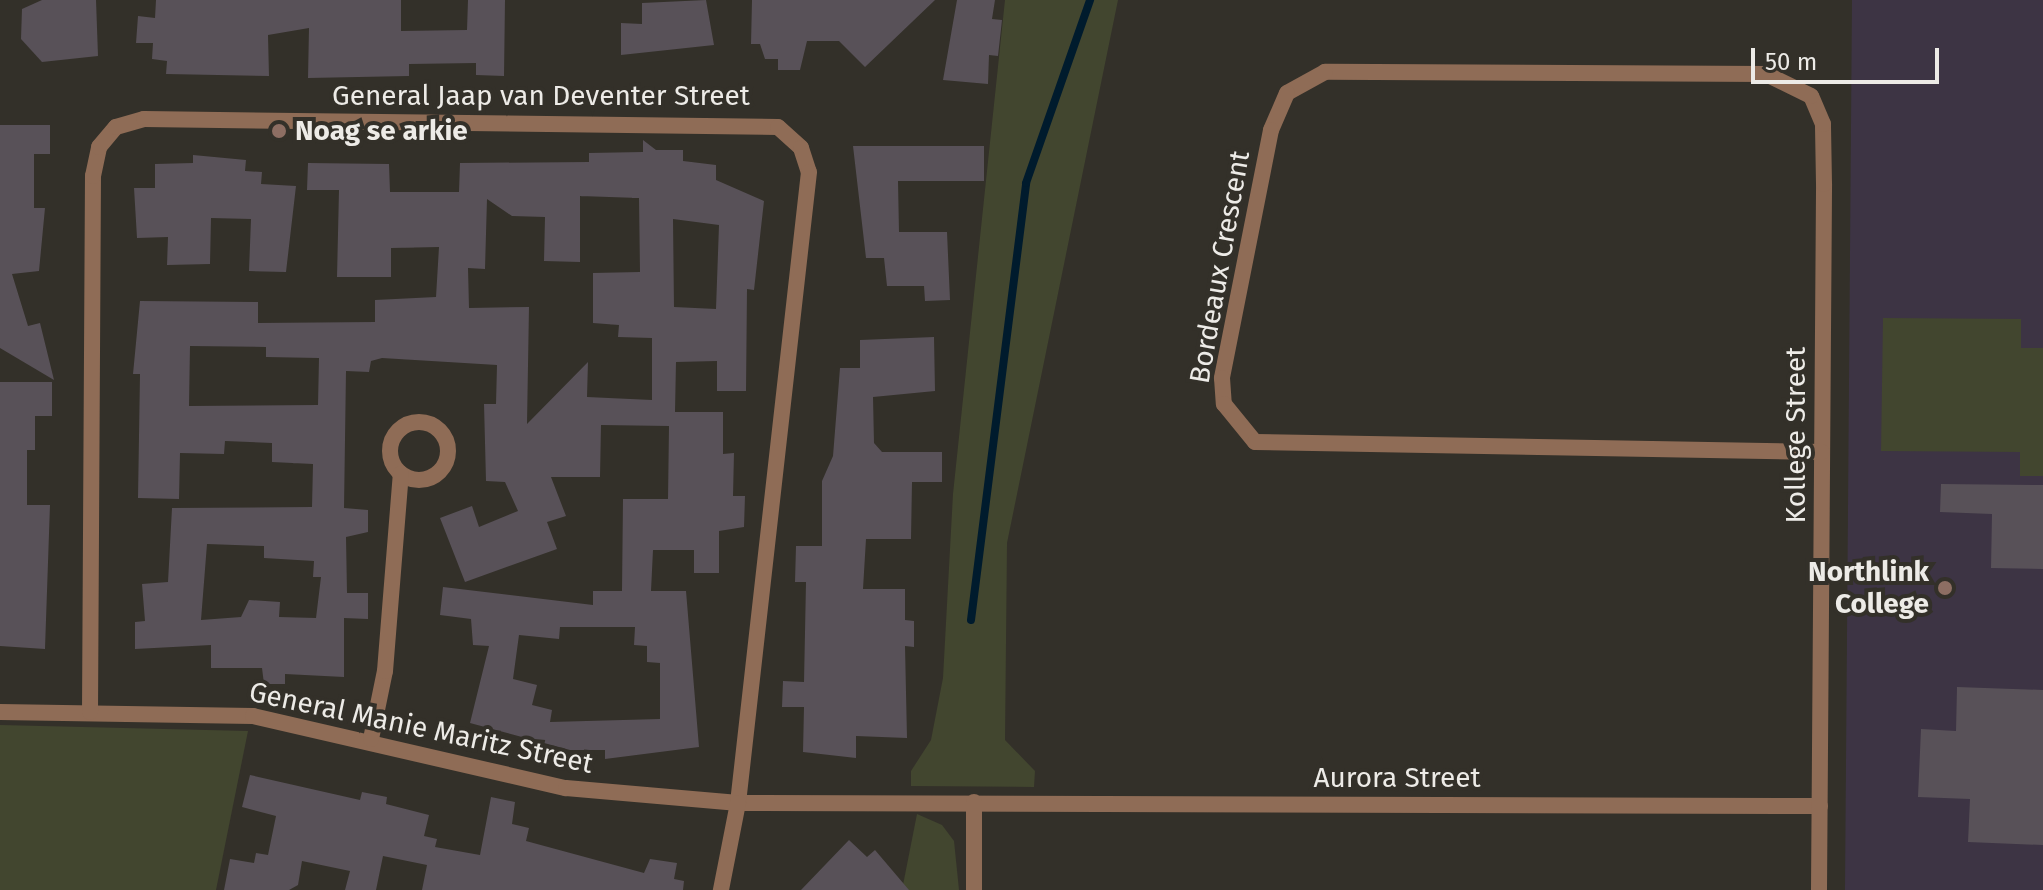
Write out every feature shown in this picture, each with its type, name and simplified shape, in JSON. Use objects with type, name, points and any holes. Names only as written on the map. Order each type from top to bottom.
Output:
[{"type":"street","name":"Bordeaux Crescent","points":[[1822,452],[1270,446],[1241,431],[1221,394],[1271,130],[1287,93],[1311,75],[1766,74],[1799,85],[1823,124]]},
{"type":"street","name":"General Jaap van Deventer Street","points":[[90,712],[93,176],[99,147],[116,127],[144,119],[764,124],[793,138],[809,172],[738,803],[721,890]]},
{"type":"street","name":"Kollege Street","points":[[1819,890],[1823,124]]},
{"type":"street","points":[[371,739],[385,671],[401,474]]},
{"type":"street","name":"General Manie Maritz Street","points":[[0,712],[253,716],[371,739],[566,788],[738,803],[974,802]]},
{"type":"street","name":"Aurora Street","points":[[974,802],[1820,806]]},
{"type":"street","points":[[974,802],[974,890]]},
{"type":"shaded area","name":"Northlink College","points":[[1852,0],[2043,0],[2043,890],[1845,890]]},
{"type":"green space","points":[[1005,0],[1118,0],[1007,543],[1005,740],[1035,771],[1034,787],[911,786],[911,771],[931,740],[943,678],[953,494]]},
{"type":"green space","points":[[1883,318],[2021,319],[2021,348],[2043,348],[2043,476],[2020,476],[2020,452],[1881,451]]},
{"type":"green space","points":[[0,725],[248,731],[216,890],[0,890]]},
{"type":"green space","points":[[917,814],[942,825],[954,841],[959,890],[902,890]]},
{"type":"building","points":[[42,0],[96,0],[98,56],[42,62],[21,39],[22,9]]},
{"type":"building","points":[[156,0],[401,0],[401,31],[467,30],[468,0],[505,0],[504,76],[476,75],[476,63],[409,64],[409,76],[308,78],[309,28],[268,35],[269,76],[166,74],[167,61],[152,59],[153,43],[136,43],[138,16],[155,18]]},
{"type":"building","points":[[706,0],[714,45],[621,55],[621,23],[642,24],[642,3]]},
{"type":"building","points":[[752,0],[935,0],[865,67],[839,41],[807,41],[800,70],[778,70],[778,59],[765,59],[760,44],[751,44]]},
{"type":"building","points":[[957,0],[995,0],[992,19],[1002,20],[998,56],[989,55],[988,84],[943,80]]},
{"type":"building","points":[[0,125],[50,125],[50,154],[34,154],[34,208],[45,208],[39,271],[12,274],[28,326],[40,323],[54,380],[0,348]]},
{"type":"building","points":[[643,140],[656,150],[683,150],[683,161],[716,165],[716,180],[764,201],[754,290],[747,289],[746,391],[717,391],[717,361],[676,362],[675,412],[723,412],[723,454],[734,453],[733,496],[745,496],[744,527],[719,531],[719,573],[694,573],[694,550],[653,550],[651,591],[686,591],[699,747],[605,759],[605,750],[570,750],[470,723],[489,646],[473,645],[471,619],[440,615],[443,587],[593,605],[593,591],[622,591],[623,499],[668,499],[669,426],[601,425],[600,477],[551,477],[566,516],[547,522],[557,549],[465,582],[440,518],[472,506],[479,527],[518,511],[505,482],[486,481],[484,404],[496,404],[497,365],[382,358],[371,361],[369,372],[346,371],[344,508],[368,510],[368,532],[346,537],[347,593],[368,593],[368,619],[344,618],[344,677],[285,674],[285,684],[264,684],[262,668],[211,668],[211,645],[135,649],[135,622],[145,621],[142,584],[168,582],[172,508],[312,507],[313,464],[272,462],[272,443],[225,441],[224,454],[180,453],[179,499],[138,498],[140,374],[133,374],[140,301],[258,302],[258,323],[375,322],[375,300],[436,297],[439,247],[391,248],[391,277],[337,277],[339,190],[307,190],[308,163],[389,164],[390,192],[459,192],[460,163],[589,162],[589,153],[643,152]],"holes":[[[580,196],[639,198],[640,272],[593,273],[593,323],[619,325],[618,337],[652,338],[652,400],[587,397],[588,362],[527,424],[529,307],[469,308],[468,268],[485,269],[487,199],[512,216],[545,217],[544,261],[580,262]],[[673,219],[719,225],[716,309],[674,307]],[[190,346],[266,347],[266,357],[319,358],[318,405],[189,406]],[[207,544],[264,546],[264,558],[314,561],[313,577],[321,577],[316,618],[279,617],[280,602],[249,600],[241,617],[201,620]],[[560,627],[635,627],[634,645],[647,646],[647,662],[660,663],[660,719],[550,722],[552,710],[532,705],[537,685],[513,679],[519,635],[559,639]]]},
{"type":"building","points":[[853,146],[984,146],[984,181],[898,181],[899,232],[947,232],[950,300],[925,301],[924,286],[887,286],[884,258],[866,258]]},
{"type":"building","points":[[193,155],[246,160],[245,171],[262,172],[261,184],[296,186],[286,272],[249,271],[251,219],[211,218],[210,264],[167,265],[168,237],[137,238],[134,188],[155,188],[155,164],[193,163]]},
{"type":"building","points":[[934,337],[935,391],[873,397],[874,443],[882,452],[942,452],[942,482],[912,482],[911,539],[866,539],[863,589],[905,589],[905,620],[914,621],[914,647],[905,646],[907,738],[856,736],[856,758],[803,752],[804,707],[782,707],[783,681],[804,682],[806,582],[795,582],[796,546],[822,546],[822,481],[833,456],[840,368],[860,368],[860,340]]},
{"type":"building","points":[[0,382],[52,382],[52,416],[35,416],[35,450],[27,450],[27,505],[50,505],[45,649],[0,646]]},
{"type":"building","points":[[1941,484],[2043,485],[2043,569],[1991,568],[1992,514],[1940,512]]},
{"type":"building","points":[[1957,687],[2043,690],[2043,845],[1968,842],[1970,799],[1918,797],[1921,729],[1956,731]]},
{"type":"building","points":[[250,775],[360,800],[362,792],[387,797],[386,804],[429,815],[424,836],[437,839],[435,847],[480,855],[491,797],[515,802],[512,824],[529,828],[526,841],[644,873],[650,859],[677,863],[674,879],[684,881],[683,890],[422,890],[427,865],[383,856],[376,890],[345,890],[350,871],[302,861],[298,885],[289,890],[224,890],[230,859],[254,863],[256,853],[268,855],[276,816],[242,807]]},
{"type":"building","points":[[849,840],[867,857],[875,850],[909,890],[801,890]]},
{"type":"waterway","points":[[971,620],[1026,183],[1090,0]]},
{"type":"place","name":"Noag se arkie","points":[[279,131]]},
{"type":"place","name":"Northlink College","points":[[1945,588]]}]
